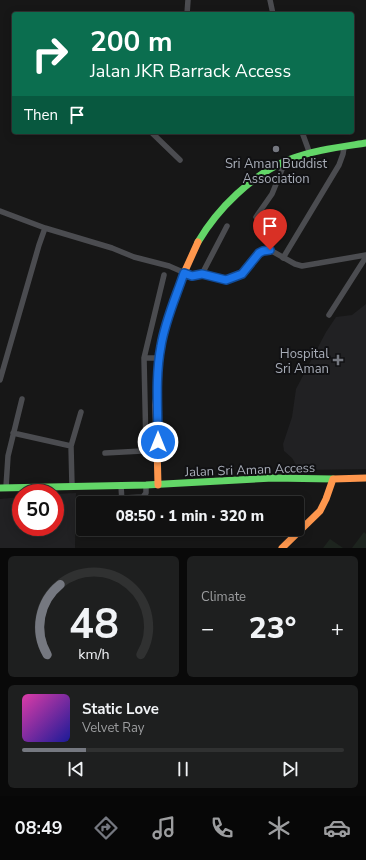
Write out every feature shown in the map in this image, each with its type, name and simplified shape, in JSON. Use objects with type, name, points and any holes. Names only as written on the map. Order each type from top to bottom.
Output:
[{"type":"main road","points":[[158,485],[159,358],[165,327],[193,274],[195,246],[215,218],[258,177],[285,162],[310,154],[343,153],[366,143]]},
{"type":"main road","name":"Jalan Sri Aman Access","points":[[3,488],[158,485],[273,478],[366,478]]},
{"type":"main road","points":[[282,548],[320,511],[326,500],[333,479]]},
{"type":"street","points":[[187,12],[188,0]]},
{"type":"street","points":[[270,0],[273,12]]},
{"type":"street","points":[[153,134],[180,160]]},
{"type":"street","points":[[303,134],[310,154]]},
{"type":"street","points":[[283,258],[343,153]]},
{"type":"street","points":[[256,217],[272,194],[285,162]]},
{"type":"street","points":[[0,211],[45,228],[112,248],[134,257],[193,274],[223,280],[240,275],[259,253],[263,251],[270,250],[295,264],[302,266],[366,256]]},
{"type":"street","points":[[193,274],[227,226]]},
{"type":"street","points":[[0,380],[38,245],[45,228]]},
{"type":"street","points":[[329,315],[366,256]]},
{"type":"street","points":[[105,453],[142,451],[146,448],[144,358],[164,275]]},
{"type":"street","points":[[144,358],[159,358]]},
{"type":"street","points":[[3,488],[12,433],[22,399]]},
{"type":"street","points":[[72,486],[71,446],[81,412]]},
{"type":"street","points":[[12,433],[71,446]]},
{"type":"street","points":[[121,485],[122,496]]},
{"type":"street","points":[[144,496],[146,493],[146,485]]},
{"type":"shaded area","name":"Hospital Sri Aman","points":[[366,304],[366,469],[299,470],[292,458],[284,451],[283,444],[292,417],[296,389],[326,332],[336,317],[352,315]]},
{"type":"shaded area","points":[[76,493],[75,548],[0,548],[0,499],[12,498],[12,536],[64,536],[64,494]]},
{"type":"shaded area","points":[[364,532],[366,534],[366,548],[352,548]]},
{"type":"shaded area","points":[[330,539],[343,548],[323,548]]},
{"type":"traffic: fast","points":[[198,242],[215,217],[237,194],[262,174],[275,166],[307,154],[327,149],[366,143]]},
{"type":"traffic: fast","points":[[0,488],[146,485],[273,478],[333,479]]},
{"type":"traffic: slow","points":[[158,485],[156,405],[160,351],[165,329],[184,273],[198,242]]},
{"type":"traffic: slow","points":[[282,548],[320,511],[333,479],[366,478]]},
{"type":"place","name":"Sri Aman Buddist Association","points":[[276,149]]},
{"type":"place","name":"Hospital Sri Aman","points":[[338,360]]},
{"type":"route","points":[[158,442],[159,358],[165,327],[184,273],[192,276],[202,274],[226,280],[242,274],[259,253],[270,250]]}]
